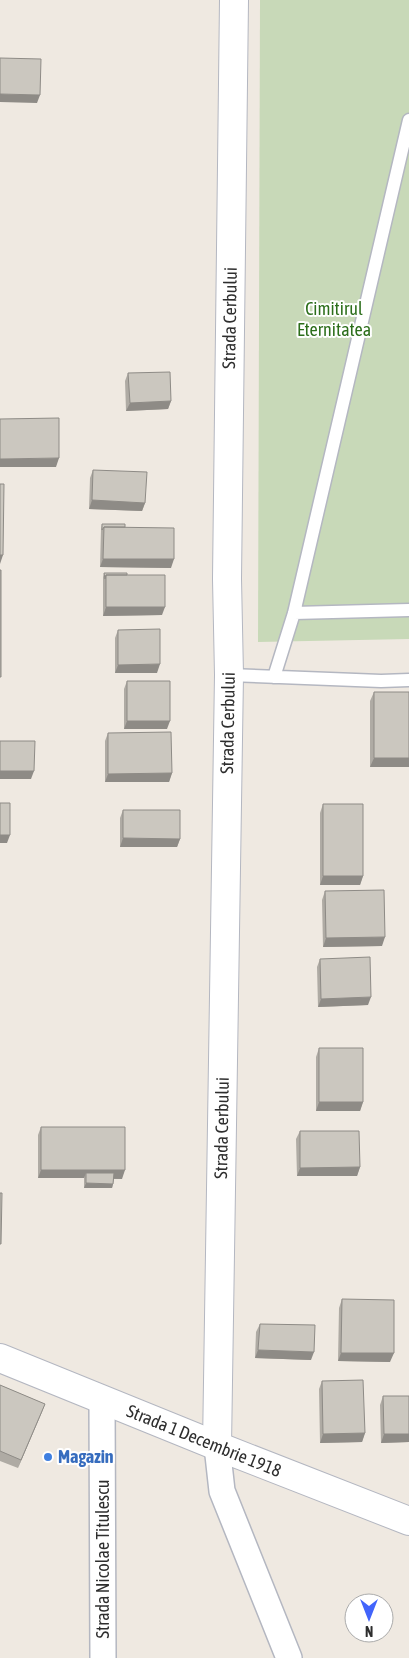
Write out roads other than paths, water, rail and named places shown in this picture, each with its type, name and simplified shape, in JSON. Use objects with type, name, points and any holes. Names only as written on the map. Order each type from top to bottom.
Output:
[{"type":"street","name":"Strada Cerbului","points":[[216,1446],[229,675],[227,580],[234,0]]},
{"type":"street","name":"Strada 1 Decembrie 1918","points":[[0,1358],[216,1446],[409,1520]]},
{"type":"street","name":"Strada Nicolae Titulescu","points":[[102,1400],[104,1658]]},
{"type":"street","points":[[216,1446],[222,1491],[289,1658]]},
{"type":"lane","points":[[274,677],[294,613],[409,120]]},
{"type":"lane","points":[[294,613],[409,610]]},
{"type":"lane","points":[[229,675],[381,681],[409,680]]},
{"type":"place","name":"Magazin","points":[[48,1457]]},
{"type":"park label","name":"Cimitirul Eternitatea","points":[[334,319]]}]
